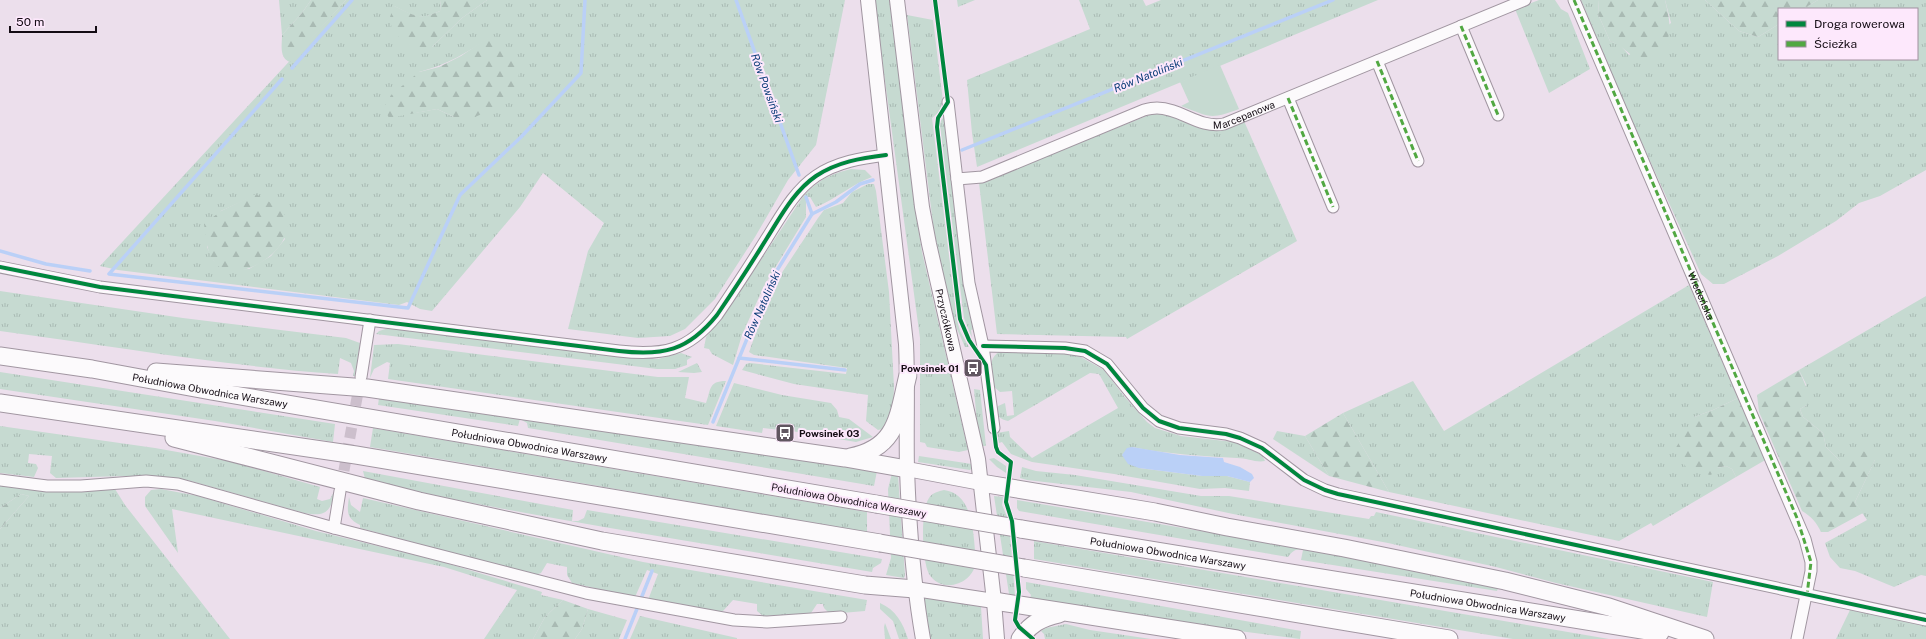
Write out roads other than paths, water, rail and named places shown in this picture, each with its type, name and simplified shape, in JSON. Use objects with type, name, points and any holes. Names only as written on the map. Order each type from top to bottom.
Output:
[{"type":"highway","name":"Południowa Obwodnica Warszawy","points":[[0,356],[92,369],[1021,529],[1698,639]]},
{"type":"highway","points":[[92,369],[168,372],[367,388],[845,458],[907,469]]},
{"type":"highway","points":[[845,458],[861,455],[874,450],[887,439],[897,420],[908,375]]},
{"type":"highway","points":[[0,403],[356,455],[1449,639]]},
{"type":"highway","points":[[99,417],[419,501],[602,541],[865,585],[915,589]]},
{"type":"highway","points":[[981,483],[1155,512],[1227,527],[1344,548],[1498,580],[1609,607],[1705,639]]},
{"type":"highway","points":[[994,601],[1237,639]]},
{"type":"highway","points":[[1020,639],[1032,624],[1039,620],[1065,613]]},
{"type":"main road","points":[[868,0],[905,336],[908,375],[907,469],[915,589],[923,639]]},
{"type":"main road","name":"Przyczółkowa","points":[[897,0],[906,60],[922,207],[942,310],[978,459],[997,639]]},
{"type":"main road","points":[[907,469],[981,483]]},
{"type":"main road","points":[[915,589],[994,601]]},
{"type":"street","name":"Marcepanowa","points":[[957,179],[982,177],[1144,110],[1157,108],[1169,110],[1204,124],[1215,126],[1288,98],[1525,0]]},
{"type":"street","name":"Wiedeńska","points":[[1574,0],[1797,518],[1811,562],[1807,595],[1797,639]]},
{"type":"street","points":[[1461,26],[1498,115]]},
{"type":"street","points":[[1377,61],[1418,161]]},
{"type":"street","points":[[1288,98],[1333,206]]},
{"type":"street","points":[[948,102],[971,290],[984,346],[994,428]]},
{"type":"street","points":[[0,267],[100,287],[640,353],[659,353],[677,348],[698,336],[717,316],[791,202],[806,184],[825,171],[842,164],[857,159],[886,155]]},
{"type":"street","points":[[361,377],[370,320]]},
{"type":"street","points":[[984,346],[1065,348],[1075,349],[1092,355],[1107,364],[1143,408],[1159,421],[1179,428],[1226,434],[1240,438],[1262,448],[1304,480],[1338,494],[1926,620]]},
{"type":"street","points":[[0,480],[47,486],[81,486],[146,481],[178,484],[334,528],[586,593],[734,620],[767,622],[841,617]]},
{"type":"street","points":[[334,528],[340,491]]},
{"type":"water","points":[[1132,447],[1180,455],[1223,458],[1224,462],[1240,467],[1252,474],[1254,478],[1250,482],[1227,476],[1202,476],[1139,468],[1128,464],[1122,455],[1127,448]]},
{"type":"waterway","points":[[292,68],[352,0]]},
{"type":"waterway","points":[[282,79],[109,274],[408,308],[460,195],[521,137],[581,73],[585,0]]},
{"type":"waterway","name":"Rów Powsiński","points":[[736,0],[799,175]]},
{"type":"waterway","name":"Rów Natoliński","points":[[962,150],[1333,0]]},
{"type":"waterway","name":"Rów Natoliński","points":[[713,422],[771,280],[812,214],[836,202],[860,184],[873,180]]},
{"type":"waterway","points":[[806,197],[812,214]]},
{"type":"waterway","points":[[0,251],[46,264],[90,271]]},
{"type":"waterway","points":[[739,358],[845,370]]},
{"type":"waterway","name":"Rów Natoliński","points":[[625,639],[652,571]]},
{"type":"tunnel","points":[[341,487],[360,381]]},
{"type":"place","name":"Powsinek 01","points":[[973,368]]},
{"type":"place","name":"Powsinek 03","points":[[785,433]]}]
